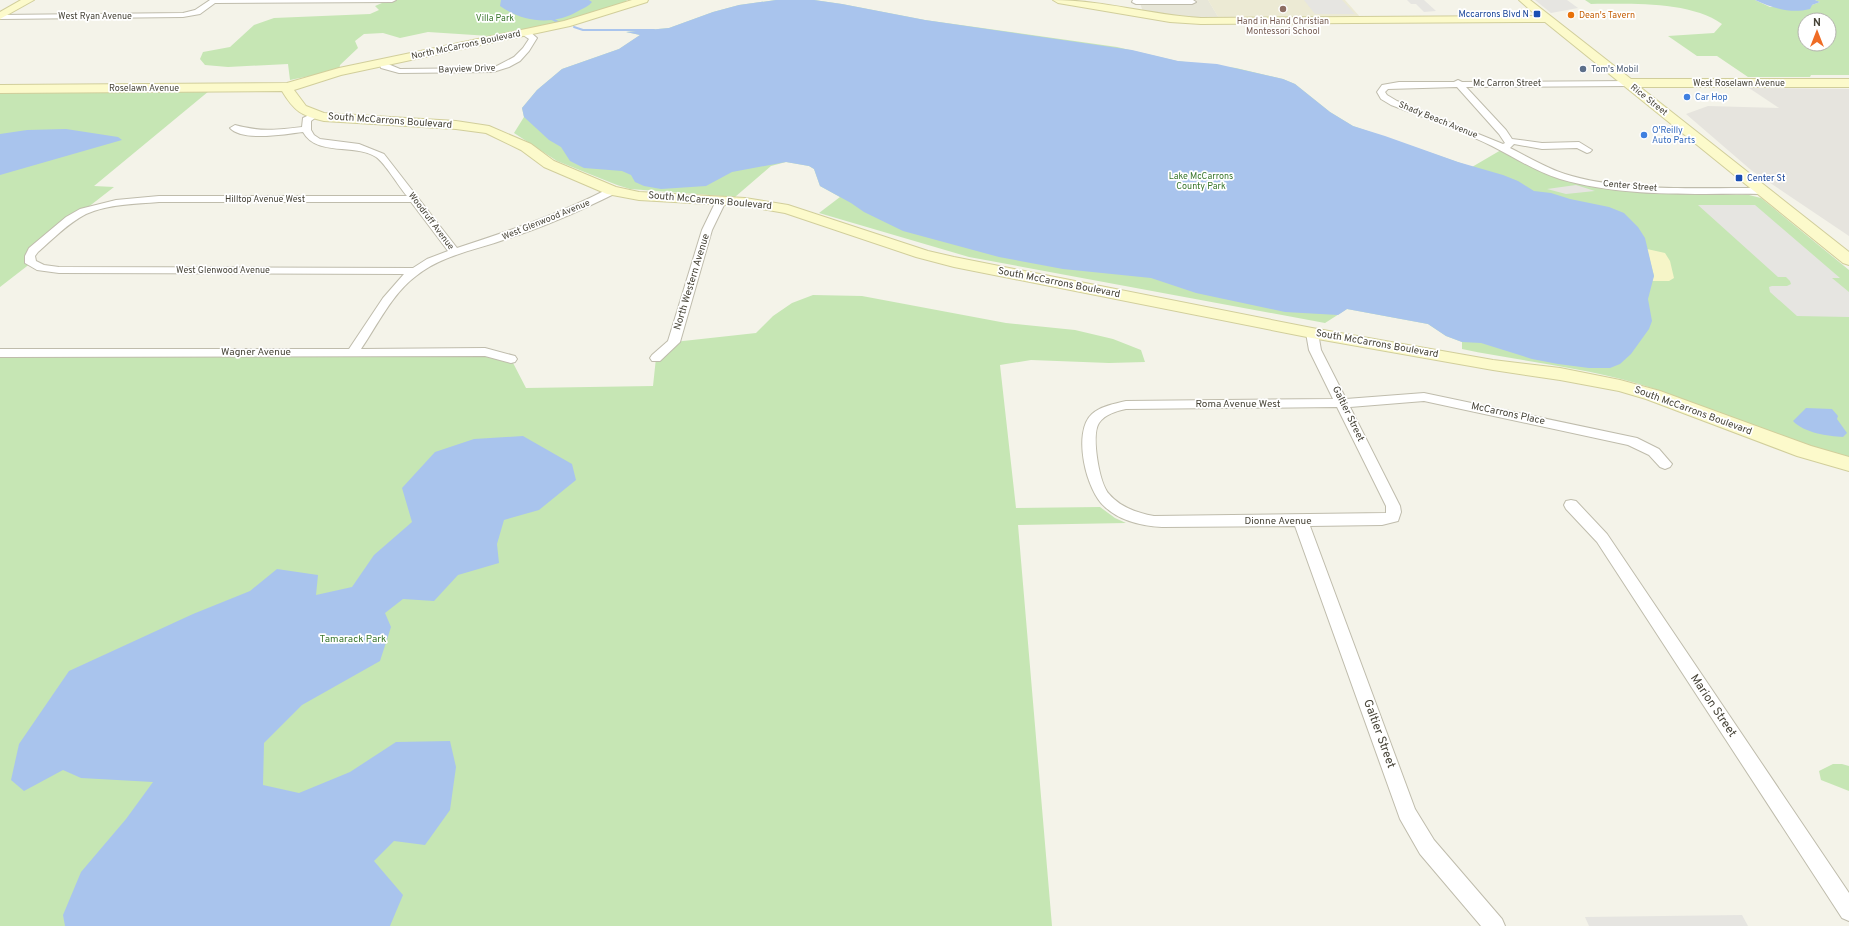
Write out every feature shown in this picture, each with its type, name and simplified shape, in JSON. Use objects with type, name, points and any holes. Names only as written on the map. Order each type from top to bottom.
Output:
[{"type":"street","points":[[0,16],[29,0]]},
{"type":"street","points":[[214,0],[392,0]]},
{"type":"street","name":"West Ryan Avenue","points":[[0,16],[180,16],[197,12],[214,0]]},
{"type":"street","name":"North McCarrons Boulevard","points":[[288,87],[323,76],[575,22],[643,0]]},
{"type":"street","points":[[1058,0],[1141,15],[1201,21],[1548,19]]},
{"type":"street","name":"Rice Street","points":[[1524,0],[1849,260]]},
{"type":"street","points":[[1141,15],[1136,1],[1192,2]]},
{"type":"street","name":"Bayview Drive","points":[[383,63],[384,66],[390,69],[399,71],[493,70],[504,68],[521,56],[529,47],[533,38],[526,33]]},
{"type":"street","points":[[1458,83],[1503,132],[1506,145],[1583,148],[1571,140]]},
{"type":"street","name":"Mc Carron Street","points":[[1385,87],[1399,85],[1458,83],[1629,83]]},
{"type":"street","name":"West Roselawn Avenue","points":[[1629,83],[1849,83]]},
{"type":"street","name":"Roselawn Avenue","points":[[0,89],[288,87]]},
{"type":"street","name":"South McCarrons Boulevard","points":[[288,87],[288,90],[297,106],[315,115],[330,118],[456,126],[489,130],[526,147],[549,164],[612,191],[639,196],[760,204],[788,209],[922,254],[954,262],[1312,332],[1493,365],[1560,374],[1620,386],[1653,395],[1804,451],[1849,464]]},
{"type":"street","name":"Shady Beach Avenue","points":[[1385,87],[1381,92],[1384,97],[1394,102],[1506,145]]},
{"type":"street","points":[[235,128],[240,132],[273,133],[305,129],[306,120],[315,115]]},
{"type":"street","name":"Woodruff Avenue","points":[[305,129],[311,138],[321,143],[359,147],[376,152],[384,159],[455,252],[416,271],[396,290],[353,352]]},
{"type":"street","name":"Center Street","points":[[1506,145],[1551,172],[1586,182],[1650,189],[1762,191]]},
{"type":"street","name":"West Glenwood Avenue","points":[[455,252],[531,227],[582,206],[612,191]]},
{"type":"street","name":"Hilltop Avenue West","points":[[31,263],[30,256],[33,250],[70,219],[84,211],[116,203],[158,199],[414,199]]},
{"type":"street","name":"North Western Avenue","points":[[656,358],[674,342],[707,230],[721,201]]},
{"type":"street","name":"West Glenwood Avenue","points":[[31,263],[41,268],[59,270],[416,271]]},
{"type":"street","name":"Galtier Street","points":[[1312,332],[1312,338],[1392,506],[1394,512],[1393,517]]},
{"type":"street","name":"Wagner Avenue","points":[[0,353],[485,352],[511,358]]},
{"type":"street","name":"McCarrons Place","points":[[1342,403],[1424,397],[1439,399],[1632,441],[1654,452],[1665,464]]},
{"type":"street","name":"Roma Avenue West","points":[[1162,522],[1136,518],[1118,510],[1104,498],[1096,481],[1088,440],[1088,431],[1091,423],[1105,411],[1115,407],[1134,405],[1342,403]]},
{"type":"street","name":"Marion Street","points":[[1570,505],[1602,538],[1849,911]]},
{"type":"street","name":"Dionne Avenue","points":[[1162,522],[1382,520],[1393,517]]},
{"type":"street","name":"Galtier Street","points":[[1301,521],[1407,813],[1427,848],[1494,926]]},
{"type":"shaded area","points":[[1139,0],[1208,0],[1220,20],[1196,20],[1143,12]]},
{"type":"shaded area","name":"Hand in Hand Christian Montessori School","points":[[1208,0],[1345,0],[1361,18],[1220,20]]},
{"type":"shaded area","points":[[1304,0],[1342,0],[1355,14],[1315,14]]},
{"type":"shaded area","points":[[1407,0],[1424,0],[1436,11],[1424,12],[1416,4],[1411,4]]},
{"type":"shaded area","points":[[1535,0],[1567,0],[1578,8],[1551,13]]},
{"type":"shaded area","points":[[1749,88],[1849,89],[1849,236],[1751,170],[1686,114],[1708,106],[1779,108]]},
{"type":"shaded area","points":[[1576,185],[1595,191],[1566,194],[1547,189]]},
{"type":"shaded area","points":[[1698,205],[1755,205],[1840,278],[1832,278],[1849,292],[1849,317],[1797,316],[1770,292],[1769,287],[1787,286],[1791,284],[1790,281],[1786,277],[1778,277]]},
{"type":"shaded area","points":[[1742,915],[1748,926],[1589,926],[1585,917]]},
{"type":"green space","name":"Villa Park","points":[[390,0],[627,0],[623,6],[505,37],[428,32],[400,38],[383,33],[364,34],[355,41],[358,48],[340,65],[339,70],[290,80],[288,64],[228,67],[205,65],[200,59],[203,52],[230,47],[254,25],[274,18],[370,14],[379,10],[375,6],[382,3],[387,3]]},
{"type":"green space","name":"Lake McCarrons County Park","points":[[776,0],[814,0],[842,4],[925,20],[1117,47],[1177,61],[1236,68],[1283,79],[1295,84],[1330,112],[1353,126],[1472,167],[1501,150],[1547,174],[1669,193],[1749,195],[1761,198],[1849,270],[1849,458],[1774,435],[1677,397],[1629,381],[1582,370],[1462,349],[1462,342],[1446,336],[1428,324],[1347,309],[1325,323],[969,257],[819,213],[840,197],[820,186],[814,169],[809,166],[786,162],[771,166],[735,197],[630,189],[557,161],[514,133],[524,117],[522,108],[537,90],[562,69],[619,49],[640,35],[626,32],[669,28],[713,12],[739,5]]},
{"type":"green space","points":[[1585,0],[1755,0],[1770,7],[1812,5],[1820,2],[1815,0],[1849,0],[1849,75],[1811,75],[1810,77],[1748,77],[1717,56],[1697,56],[1668,36],[1714,33],[1722,24],[1694,11],[1659,5],[1591,4]]},
{"type":"green space","points":[[209,91],[94,186],[114,187],[33,250],[31,263],[0,287],[0,93]]},
{"type":"green space","name":"Tamarack Park","points":[[813,295],[862,296],[1006,323],[1075,330],[1113,339],[1141,350],[1145,362],[1109,363],[1031,360],[1000,365],[1016,508],[1100,507],[1115,518],[1126,523],[1018,525],[1052,926],[0,926],[0,353],[485,352],[511,359],[526,388],[653,386],[656,358],[674,342],[756,333],[773,316],[792,303]]},
{"type":"green space","points":[[1833,764],[1849,766],[1849,791],[1821,780],[1819,771]]},
{"type":"sand","points":[[1647,249],[1665,253],[1670,261],[1674,278],[1669,281],[1652,281],[1654,276]]},
{"type":"water","points":[[501,0],[589,0],[592,2],[586,7],[560,19],[539,20],[529,19],[509,12],[500,6]]},
{"type":"water","name":"Lake McCarrons County Park","points":[[776,0],[814,0],[842,4],[925,20],[1132,50],[1178,61],[1217,64],[1283,79],[1295,84],[1330,112],[1353,126],[1458,162],[1503,175],[1518,181],[1534,191],[1551,193],[1570,199],[1609,207],[1624,213],[1638,227],[1645,238],[1654,276],[1648,299],[1652,321],[1649,329],[1631,354],[1620,364],[1610,368],[1589,368],[1558,364],[1532,359],[1481,343],[1462,342],[1446,336],[1428,324],[1347,309],[1338,315],[1285,312],[1196,293],[1151,278],[1063,269],[999,257],[903,231],[864,212],[820,186],[814,169],[809,166],[786,162],[732,172],[706,186],[661,189],[644,186],[635,182],[631,175],[622,171],[584,168],[570,161],[561,147],[549,140],[524,117],[522,108],[537,90],[562,69],[619,49],[640,35],[626,32],[669,28],[713,12],[739,5]]},
{"type":"water","points":[[1755,0],[1815,0],[1820,2],[1812,5],[1810,9],[1796,11],[1775,8]]},
{"type":"water","points":[[66,129],[118,137],[122,140],[0,175],[0,134],[27,130]]},
{"type":"water","points":[[1806,408],[1832,409],[1838,416],[1837,419],[1847,433],[1843,437],[1823,435],[1798,425],[1793,421]]},
{"type":"water","points":[[523,436],[572,464],[576,480],[539,510],[504,520],[497,544],[499,563],[458,575],[434,601],[403,599],[385,613],[391,627],[380,661],[302,705],[264,743],[263,785],[299,793],[350,772],[396,742],[450,741],[456,767],[450,810],[425,845],[394,841],[374,861],[403,895],[390,926],[65,926],[63,915],[81,872],[126,819],[153,782],[81,778],[63,770],[24,791],[11,780],[19,744],[69,671],[193,614],[250,591],[277,569],[318,575],[316,595],[352,587],[374,555],[412,522],[402,488],[435,452],[474,439]]},
{"type":"waterway","points":[[548,17],[558,22]]},
{"type":"waterway","points":[[574,27],[583,30],[654,30]]},
{"type":"place","name":"Hand in Hand Christian Montessori School","points":[[1283,9]]},
{"type":"place","name":"Mccarrons Blvd N","points":[[1537,14]]},
{"type":"place","name":"Dean's Tavern","points":[[1571,15]]},
{"type":"place","name":"Tom's Mobil","points":[[1583,69]]},
{"type":"place","name":"Car Hop","points":[[1687,97]]},
{"type":"place","name":"O'Reilly Auto Parts","points":[[1644,135]]},
{"type":"place","name":"Center St","points":[[1739,178]]}]
